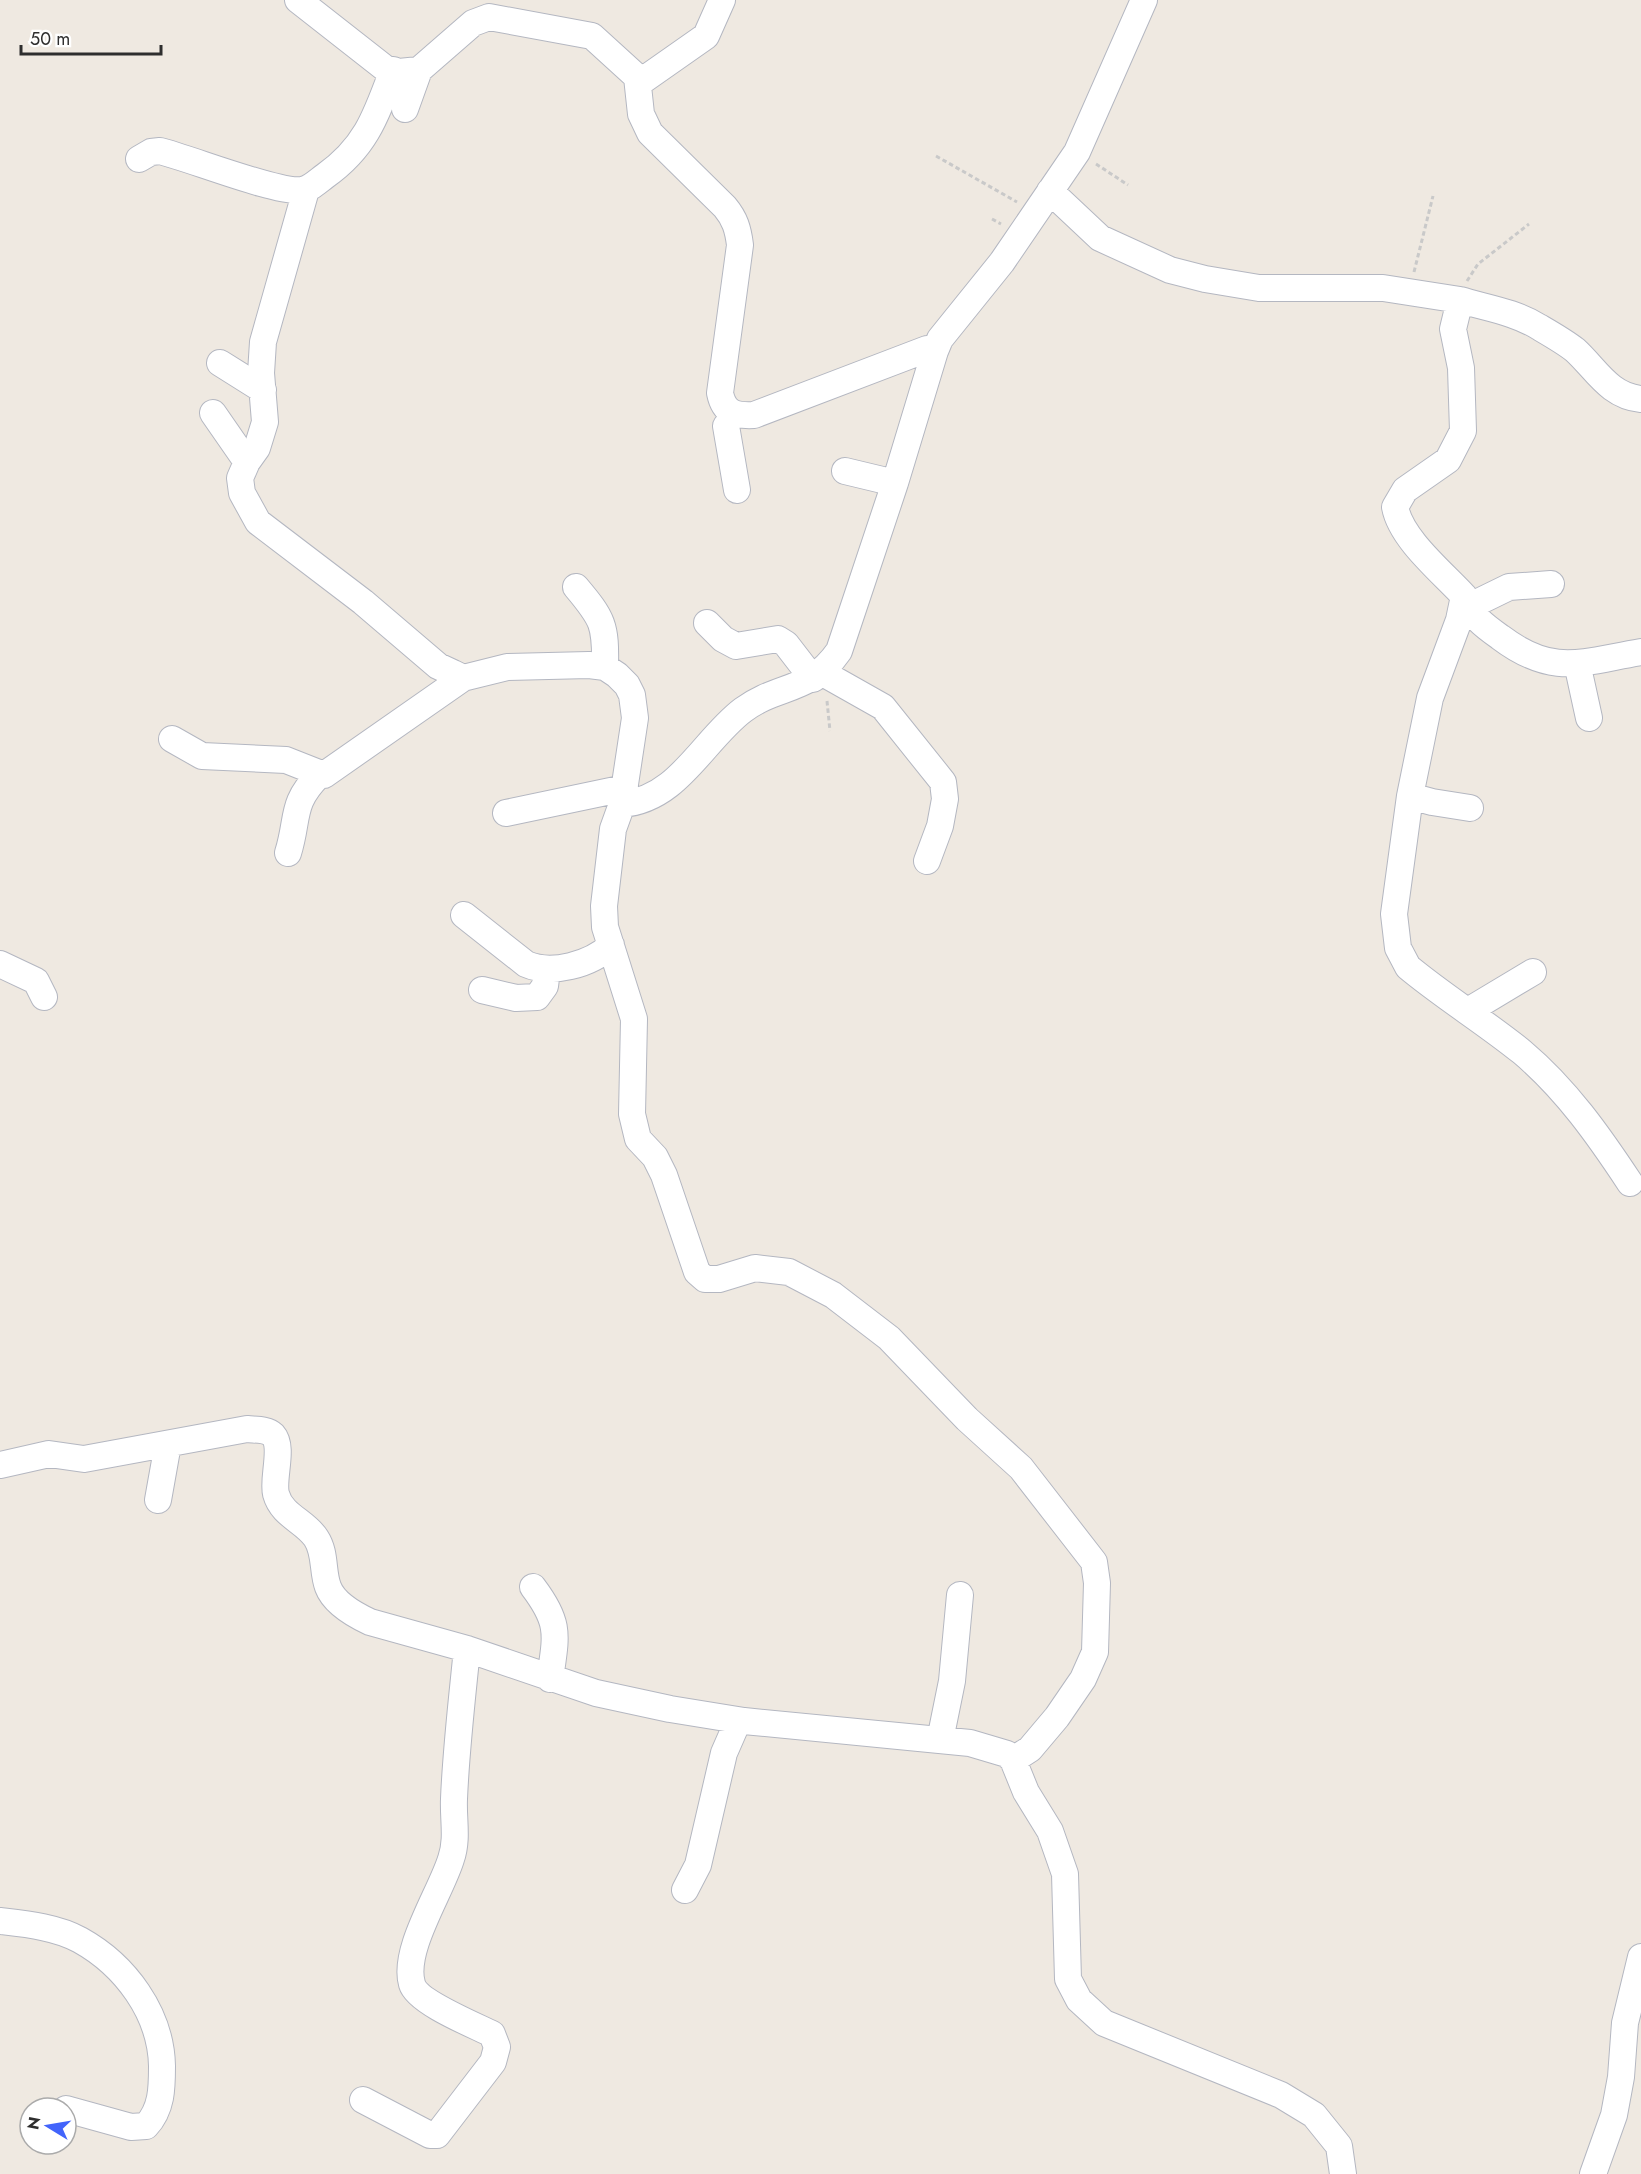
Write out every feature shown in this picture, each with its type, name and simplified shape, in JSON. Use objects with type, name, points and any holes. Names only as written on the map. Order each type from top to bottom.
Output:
[{"type":"street","points":[[298,0],[387,69],[412,73],[419,70],[473,23],[489,17],[592,36],[632,71],[639,83],[644,124],[725,207],[734,218],[738,230],[740,245],[720,393],[723,405],[729,412],[725,425],[737,490]]},
{"type":"street","points":[[639,83],[706,36],[722,0]]},
{"type":"street","points":[[506,813],[623,796],[643,799],[677,778],[744,709],[822,677],[839,651],[940,339],[1002,262],[1077,152],[1144,0]]},
{"type":"street","points":[[139,159],[151,152],[160,151],[282,188],[306,189],[338,167],[355,151],[371,128],[393,70]]},
{"type":"street","points":[[405,110],[419,70]]},
{"type":"street","points":[[306,189],[263,342],[263,433],[240,478],[242,493],[258,522],[363,602],[438,666],[463,678]]},
{"type":"street","points":[[1050,191],[1100,238],[1170,270],[1205,279],[1259,288],[1383,288],[1408,294],[1460,300],[1511,313],[1539,326],[1575,350],[1606,384],[1641,399]]},
{"type":"street","points":[[1460,300],[1453,329],[1461,368],[1463,431],[1448,460],[1405,490],[1395,507],[1397,520],[1466,602],[1477,620],[1515,649],[1537,660],[1555,663],[1577,663],[1641,652]]},
{"type":"street","points":[[725,425],[927,349],[935,351]]},
{"type":"street","points":[[220,363],[264,390]]},
{"type":"street","points":[[213,413],[247,462]]},
{"type":"street","points":[[845,471],[895,483]]},
{"type":"street","points":[[1551,584],[1509,587],[1466,602],[1430,698],[1410,796],[1394,914],[1398,948],[1408,967],[1523,1053],[1573,1103],[1598,1135],[1629,1183]]},
{"type":"street","points":[[576,587],[594,608],[606,633],[605,667]]},
{"type":"street","points":[[707,623],[723,639],[736,646],[778,639],[822,677],[883,707],[943,782],[945,799],[940,826],[927,861]]},
{"type":"street","points":[[1577,663],[1588,718]]},
{"type":"street","points":[[288,853],[298,802],[303,791],[319,775],[330,772],[463,678],[507,667],[589,665],[605,667],[627,685],[632,695],[635,718],[623,796],[613,829],[604,906],[604,927],[634,1019],[632,1114],[638,1139],[655,1158],[664,1174],[697,1272],[705,1279],[719,1279],[755,1268],[789,1272],[833,1295],[889,1338],[967,1419],[1020,1468],[1094,1562],[1097,1583],[1095,1652],[1083,1679],[1057,1717],[1029,1749],[1013,1760]]},
{"type":"street","points":[[172,739],[202,756],[286,760],[319,775]]},
{"type":"street","points":[[1410,796],[1470,808]]},
{"type":"street","points":[[464,915],[526,964],[547,970],[589,959],[611,945]]},
{"type":"street","points":[[0,963],[36,981],[44,997]]},
{"type":"street","points":[[482,990],[516,998],[537,997],[545,986],[547,970]]},
{"type":"street","points":[[1468,1011],[1533,972]]},
{"type":"street","points":[[0,1465],[49,1454],[84,1459],[247,1430],[264,1430],[273,1434],[277,1442],[275,1492],[279,1503],[316,1538],[321,1549],[328,1587],[336,1598],[355,1615],[370,1622],[467,1649],[550,1679],[597,1693],[738,1721],[940,1740],[995,1749],[1013,1760],[1026,1792],[1050,1831],[1065,1874],[1065,1950],[1068,1979],[1079,2000],[1104,2023],[1281,2095],[1314,2115],[1339,2146],[1343,2174]]},
{"type":"street","points":[[158,1500],[168,1444]]},
{"type":"street","points":[[533,1587],[549,1609],[556,1631],[550,1679]]},
{"type":"street","points":[[940,1740],[952,1681],[960,1595]]},
{"type":"street","points":[[363,2100],[430,2136],[437,2135],[494,2062],[497,2047],[492,2034],[422,1997],[412,1986],[410,1972],[418,1938],[452,1857],[455,1830],[453,1801],[467,1649]]},
{"type":"street","points":[[685,1890],[698,1865],[724,1752],[738,1721]]},
{"type":"street","points":[[0,1921],[39,1926],[79,1939],[115,1964],[135,1989],[154,2022],[162,2056],[162,2088],[155,2116],[147,2126],[131,2127],[78,2112]]},
{"type":"street","points":[[1593,2174],[1614,2115],[1621,2077],[1625,2023],[1641,1958]]},
{"type":"path","points":[[1077,152],[1128,185]]},
{"type":"path","points":[[936,156],[1037,213]]},
{"type":"path","points":[[1408,294],[1433,196]]},
{"type":"path","points":[[1460,300],[1469,277],[1478,264],[1529,224]]},
{"type":"path","points":[[822,677],[827,697],[830,731]]}]
